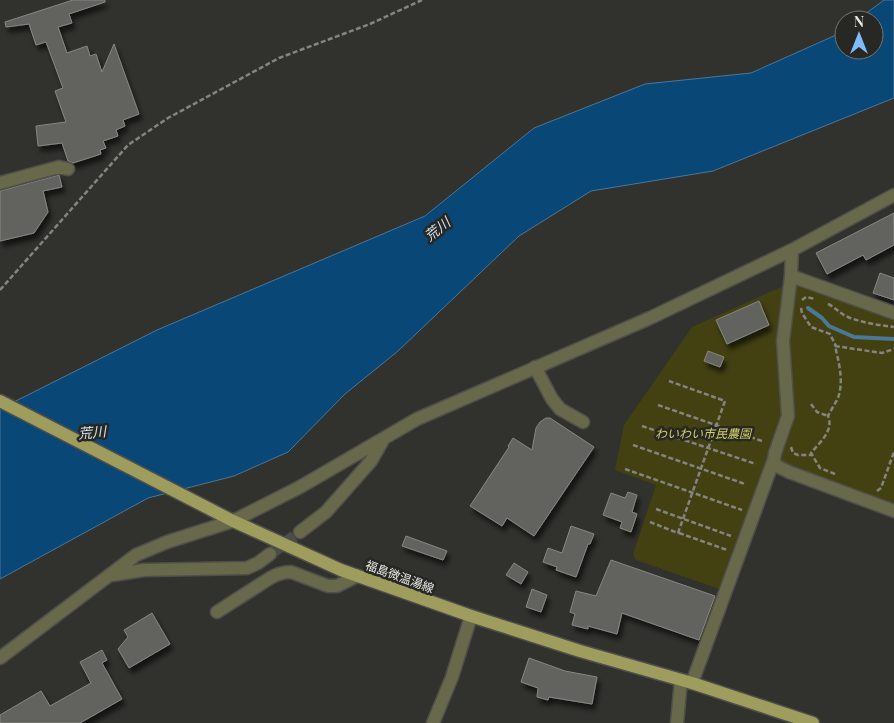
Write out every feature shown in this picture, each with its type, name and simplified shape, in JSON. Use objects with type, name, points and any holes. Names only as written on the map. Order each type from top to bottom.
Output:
[{"type":"main road","name":"福島微温湯線","points":[[0,401],[232,521],[341,570],[471,616],[580,651],[686,681],[813,723]]},
{"type":"street","points":[[0,182],[59,167],[68,169]]},
{"type":"street","points":[[0,658],[136,555],[167,542],[232,521],[300,487],[417,419],[650,318],[792,250],[894,194]]},
{"type":"street","points":[[677,723],[686,681],[774,459],[788,416],[783,341],[791,276],[792,250]]},
{"type":"street","points":[[791,276],[894,313]]},
{"type":"street","points":[[535,368],[560,410],[583,422]]},
{"type":"street","points":[[300,532],[326,512],[371,461],[384,438]]},
{"type":"street","points":[[774,459],[775,466],[789,472],[894,510]]},
{"type":"street","points":[[109,576],[144,570],[247,568],[258,564],[270,554]]},
{"type":"street","points":[[217,612],[277,574],[291,572],[328,586],[338,586],[358,576]]},
{"type":"street","points":[[432,723],[452,677],[471,616]]},
{"type":"path","points":[[0,290],[128,145],[168,118],[279,58],[370,24],[422,0]]},
{"type":"path","points":[[820,300],[802,299],[801,308],[811,327],[830,334],[836,346],[841,384],[838,397],[828,416],[830,419],[828,432],[811,453],[820,468],[836,475]]},
{"type":"path","points":[[827,304],[846,316],[861,321],[894,327]]},
{"type":"path","points":[[836,346],[882,353],[894,349]]},
{"type":"path","points":[[669,382],[725,401],[678,533]]},
{"type":"path","points":[[811,404],[817,412],[828,416]]},
{"type":"path","points":[[658,405],[762,441]]},
{"type":"path","points":[[642,426],[756,464]]},
{"type":"path","points":[[779,442],[791,446],[793,452],[798,455],[812,455]]},
{"type":"path","points":[[633,445],[745,484]]},
{"type":"path","points":[[875,492],[881,488],[894,452]]},
{"type":"path","points":[[625,469],[742,510]]},
{"type":"path","points":[[656,509],[731,536]]},
{"type":"path","points":[[650,522],[727,550]]},
{"type":"green space","points":[[793,282],[894,317],[894,506],[778,463],[793,413],[786,344]]},
{"type":"green space","name":"わいわい市民農園","points":[[781,287],[784,291],[783,414],[719,589],[636,560],[633,554],[656,485],[615,470],[624,425],[692,327]]},
{"type":"water","name":"荒川","points":[[884,0],[894,0],[894,98],[713,171],[591,191],[519,236],[398,351],[345,394],[288,452],[234,476],[148,498],[0,579],[0,409],[157,330],[425,216],[534,128],[645,84],[751,73],[834,36],[834,60],[884,60],[884,10],[870,10]]},
{"type":"building","points":[[73,0],[105,0],[105,2],[69,14],[72,23],[58,27],[67,53],[87,46],[90,56],[96,54],[102,72],[114,44],[139,114],[123,120],[125,126],[116,130],[118,136],[103,141],[106,148],[100,150],[101,154],[73,163],[68,161],[62,143],[38,146],[36,126],[66,122],[55,91],[63,88],[46,42],[36,45],[29,24],[6,27],[5,22]]},
{"type":"building","points":[[59,175],[62,187],[43,191],[48,212],[34,233],[0,241],[0,191]]},
{"type":"building","points":[[894,213],[894,245],[866,260],[863,255],[827,274],[816,253]]},
{"type":"building","points":[[880,273],[894,278],[894,300],[873,293]]},
{"type":"building","points":[[759,301],[769,325],[727,344],[716,320]]},
{"type":"building","points":[[708,351],[724,357],[720,367],[704,361]]},
{"type":"building","points":[[546,418],[550,418],[594,447],[534,536],[507,518],[502,526],[470,506],[513,438],[532,450],[536,428]]},
{"type":"building","points":[[628,492],[637,495],[632,512],[637,514],[631,532],[620,528],[622,522],[603,515],[611,493],[625,498]]},
{"type":"building","points":[[571,526],[594,534],[590,544],[588,544],[576,577],[556,570],[557,567],[543,562],[548,548],[562,553]]},
{"type":"building","points":[[406,536],[447,551],[443,560],[402,546]]},
{"type":"building","points":[[611,560],[715,596],[699,640],[622,613],[617,634],[588,626],[588,629],[572,625],[575,614],[570,612],[576,591],[596,596]]},
{"type":"building","points":[[514,563],[528,572],[521,584],[506,575]]},
{"type":"building","points":[[532,589],[547,595],[541,612],[526,607]]},
{"type":"building","points":[[152,613],[170,644],[129,668],[118,649],[128,637],[124,630]]},
{"type":"building","points":[[102,650],[107,660],[102,663],[122,699],[80,723],[0,723],[0,715],[41,691],[50,706],[91,683],[80,662]]},
{"type":"building","points":[[529,658],[565,671],[597,677],[592,704],[549,697],[548,700],[537,697],[538,688],[521,682]]},
{"type":"waterway","points":[[808,308],[822,318],[829,326],[854,337],[894,339]]},
{"type":"tunnel","points":[[270,554],[300,532]]}]
